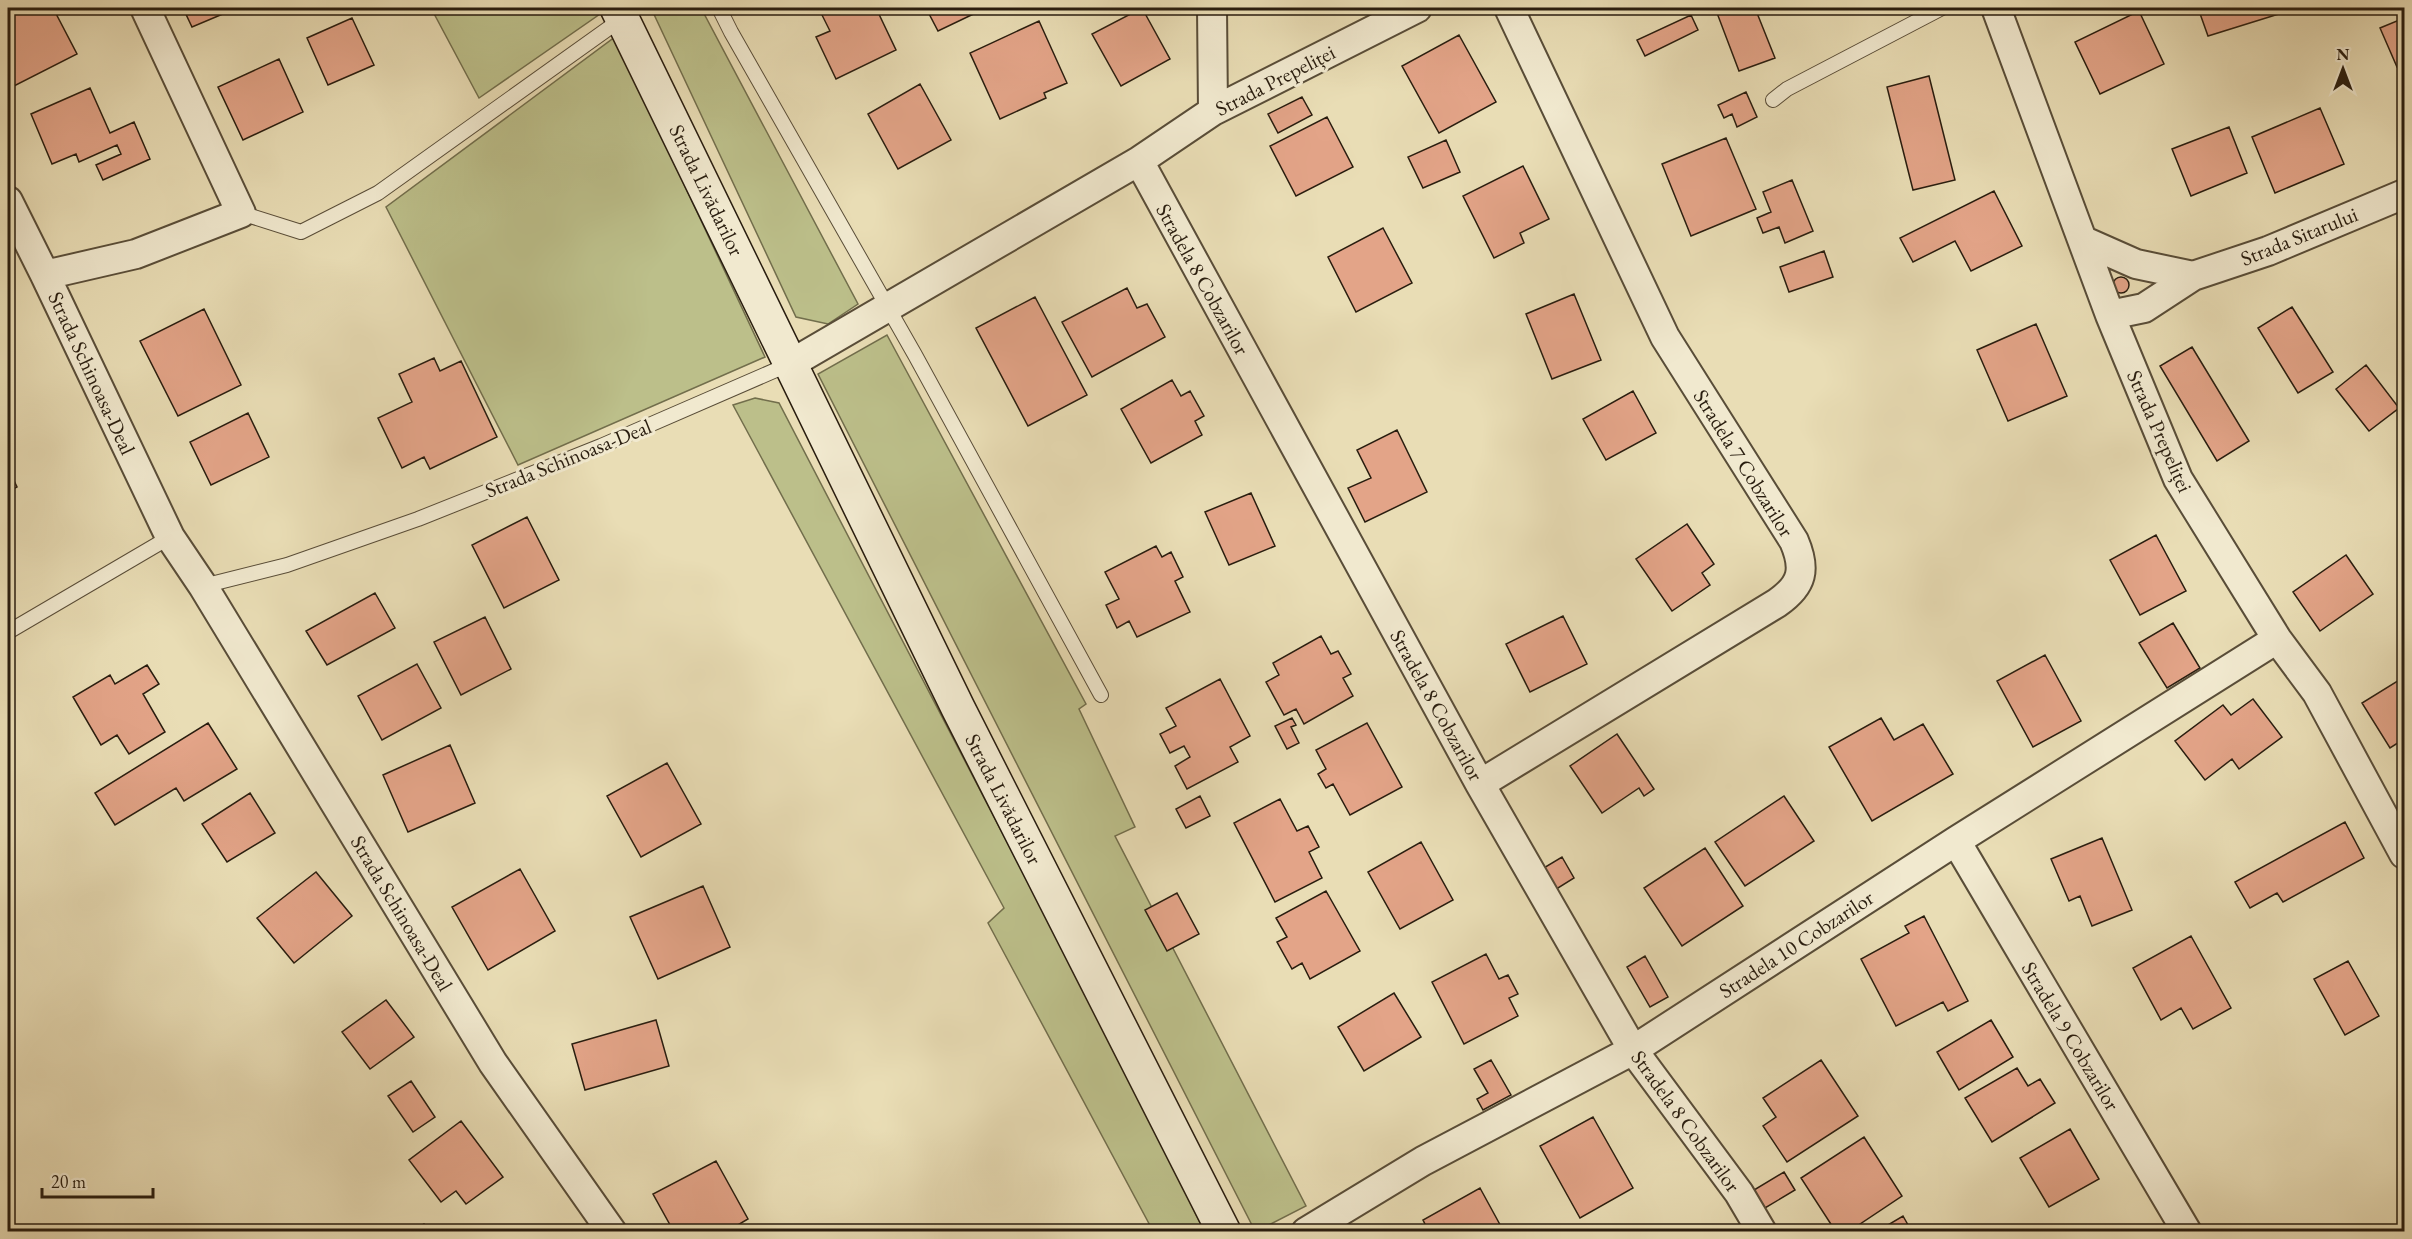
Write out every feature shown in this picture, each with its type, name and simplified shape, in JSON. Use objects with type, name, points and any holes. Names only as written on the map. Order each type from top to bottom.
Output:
[{"type":"street","points":[[145,8],[241,213]]},
{"type":"street","points":[[1212,8],[1213,111]]},
{"type":"street","name":"Strada Prepeliței","points":[[1139,161],[1213,111],[1417,8]]},
{"type":"street","name":"Stradela 7 Cobzarilor","points":[[1479,783],[1777,603],[1790,594],[1801,573],[1801,556],[1794,541],[1665,337],[1509,8]]},
{"type":"street","name":"Strada Prepeliței","points":[[1996,8],[2110,315],[2178,479],[2277,639],[2317,693],[2404,854]]},
{"type":"street","name":"Strada Livădarilor","points":[[620,13],[958,708],[1224,1232]]},
{"type":"street","points":[[792,363],[1139,161]]},
{"type":"street","name":"Stradela 8 Cobzarilor","points":[[1139,161],[1479,783],[1633,1050],[1739,1193],[1762,1232]]},
{"type":"street","name":"Strada Sitarului","points":[[2110,315],[2144,308],[2193,276],[2268,250],[2404,194]]},
{"type":"street","name":"Strada Schinoasa-Deal","points":[[8,201],[170,537],[203,586],[493,1063],[612,1232]]},
{"type":"street","name":"Strada Schinoasa-Deal","points":[[45,274],[136,254],[241,213]]},
{"type":"street","points":[[2084,241],[2136,264],[2193,276]]},
{"type":"street","name":"Stradela 10 Cobzarilor","points":[[1306,1232],[1424,1161],[1633,1050],[1956,841],[2277,639]]},
{"type":"street","name":"Stradela 9 Cobzarilor","points":[[1956,841],[2187,1232]]},
{"type":"lane","points":[[719,8],[730,32],[886,308],[915,355],[1101,695]]},
{"type":"lane","points":[[1773,100],[1786,89],[1942,8]]},
{"type":"lane","name":"Strada Livădarilor","points":[[241,213],[301,232],[378,193],[620,13]]},
{"type":"lane","name":"Strada Schinoasa-Deal","points":[[203,586],[287,565],[418,519],[601,447],[792,363]]},
{"type":"lane","points":[[8,632],[170,537]]},
{"type":"green space","points":[[431,8],[597,8],[600,14],[479,98]]},
{"type":"green space","points":[[651,8],[701,8],[858,304],[828,324],[796,317]]},
{"type":"green space","points":[[615,37],[765,357],[518,465],[386,207]]},
{"type":"green space","points":[[887,335],[1086,704],[1079,709],[1135,827],[1115,836],[1306,1206],[1257,1231],[818,374]]},
{"type":"green space","points":[[755,398],[779,403],[1141,1100],[1204,1231],[1153,1231],[988,923],[1004,908],[733,405]]},
{"type":"building","points":[[8,8],[53,8],[77,54],[14,86],[8,74]]},
{"type":"building","points":[[183,8],[237,8],[192,27]]},
{"type":"building","points":[[833,8],[876,8],[896,50],[836,79],[816,37],[830,31],[821,13]]},
{"type":"building","points":[[926,8],[986,8],[938,31]]},
{"type":"building","points":[[1142,8],[1170,59],[1121,86],[1092,34]]},
{"type":"building","points":[[1316,8],[1336,8],[1318,13]]},
{"type":"building","points":[[1730,8],[1755,8],[1775,58],[1739,71],[1717,13]]},
{"type":"building","points":[[2198,8],[2280,8],[2282,13],[2208,36]]},
{"type":"building","points":[[2139,11],[2164,64],[2100,94],[2075,42]]},
{"type":"building","points":[[1691,15],[1698,30],[1645,56],[1637,40]]},
{"type":"building","points":[[352,18],[374,65],[328,85],[307,38]]},
{"type":"building","points":[[2404,18],[2404,64],[2397,67],[2380,28]]},
{"type":"building","points":[[1039,21],[1067,83],[1044,93],[1046,98],[1000,119],[970,53]]},
{"type":"building","points":[[1459,35],[1496,102],[1439,133],[1402,66]]},
{"type":"building","points":[[279,59],[303,112],[243,140],[218,87]]},
{"type":"building","points":[[1929,76],[1955,180],[1913,190],[1887,87]]},
{"type":"building","points":[[920,84],[951,140],[898,169],[868,114]]},
{"type":"building","points":[[90,88],[110,133],[134,122],[150,159],[103,180],[96,165],[121,154],[117,145],[79,162],[76,154],[52,164],[31,114]]},
{"type":"building","points":[[1746,92],[1757,117],[1737,127],[1732,114],[1724,118],[1718,105]]},
{"type":"building","points":[[1302,97],[1312,115],[1278,133],[1268,114]]},
{"type":"building","points":[[2320,108],[2344,164],[2275,193],[2252,137]]},
{"type":"building","points":[[1327,117],[1353,167],[1296,196],[1270,146]]},
{"type":"building","points":[[2229,127],[2247,173],[2191,196],[2172,149]]},
{"type":"building","points":[[1726,138],[1756,209],[1691,236],[1662,164]]},
{"type":"building","points":[[1446,140],[1460,172],[1423,188],[1408,157]]},
{"type":"building","points":[[1523,166],[1549,219],[1520,233],[1524,243],[1494,258],[1463,196]]},
{"type":"building","points":[[1792,180],[1813,231],[1785,243],[1779,227],[1763,233],[1757,218],[1771,212],[1763,192]]},
{"type":"building","points":[[1994,191],[2022,246],[1971,271],[1955,241],[1913,262],[1900,238]]},
{"type":"building","points":[[1383,228],[1412,283],[1356,312],[1328,257]]},
{"type":"building","points":[[1824,251],[1833,277],[1789,292],[1780,267]]},
{"type":"building","points":[[2118,277],[2124,277],[2129,285],[2127,291],[2118,293],[2113,288],[2113,282]]},
{"type":"building","points":[[1127,288],[1137,308],[1147,304],[1165,337],[1092,377],[1062,322]]},
{"type":"building","points":[[1574,294],[1601,360],[1552,379],[1526,314]]},
{"type":"building","points":[[1035,297],[1087,395],[1028,426],[976,328]]},
{"type":"building","points":[[2292,307],[2333,372],[2298,393],[2258,328]]},
{"type":"building","points":[[204,309],[241,385],[178,416],[140,341]]},
{"type":"building","points":[[2036,324],[2067,396],[2008,421],[1977,350]]},
{"type":"building","points":[[2192,347],[2249,441],[2217,461],[2160,366]]},
{"type":"building","points":[[434,358],[440,371],[461,361],[497,437],[430,469],[424,457],[402,468],[378,418],[412,402],[399,374]]},
{"type":"building","points":[[2366,365],[2399,408],[2369,431],[2336,389]]},
{"type":"building","points":[[1172,380],[1181,396],[1190,391],[1204,416],[1195,421],[1202,435],[1151,463],[1121,409]]},
{"type":"building","points":[[1633,391],[1656,433],[1606,460],[1583,419]]},
{"type":"building","points":[[248,413],[269,457],[211,485],[190,442]]},
{"type":"building","points":[[1397,430],[1427,492],[1365,522],[1348,488],[1371,478],[1357,450]]},
{"type":"building","points":[[8,468],[17,487],[8,492]]},
{"type":"building","points":[[1251,493],[1275,546],[1229,565],[1205,512]]},
{"type":"building","points":[[527,517],[559,580],[504,608],[472,545]]},
{"type":"building","points":[[1687,524],[1714,564],[1702,573],[1710,585],[1672,611],[1636,559]]},
{"type":"building","points":[[2156,535],[2186,591],[2140,615],[2110,560]]},
{"type":"building","points":[[1156,546],[1162,557],[1171,552],[1183,577],[1175,581],[1190,612],[1137,637],[1129,621],[1117,628],[1106,605],[1119,599],[1105,572]]},
{"type":"building","points":[[2346,555],[2373,594],[2320,631],[2293,592]]},
{"type":"building","points":[[375,593],[395,628],[327,665],[306,631]]},
{"type":"building","points":[[1563,616],[1587,664],[1530,692],[1506,644]]},
{"type":"building","points":[[485,617],[511,669],[461,695],[434,642]]},
{"type":"building","points":[[2173,623],[2200,668],[2167,688],[2139,643]]},
{"type":"building","points":[[1321,636],[1331,654],[1338,651],[1351,674],[1343,678],[1353,696],[1304,724],[1296,709],[1284,715],[1266,682],[1279,675],[1273,663]]},
{"type":"building","points":[[2045,655],[2081,721],[2033,747],[1997,681]]},
{"type":"building","points":[[417,664],[441,708],[382,740],[358,696]]},
{"type":"building","points":[[147,665],[159,684],[143,694],[165,732],[129,754],[117,735],[101,745],[73,697],[110,675],[115,684]]},
{"type":"building","points":[[2404,677],[2404,739],[2390,748],[2362,703]]},
{"type":"building","points":[[1220,679],[1250,736],[1230,747],[1238,762],[1187,789],[1175,766],[1190,757],[1184,746],[1170,753],[1160,734],[1176,726],[1166,708]]},
{"type":"building","points":[[2253,699],[2282,737],[2239,769],[2232,759],[2205,780],[2175,741],[2223,705],[2231,715]]},
{"type":"building","points":[[1292,718],[1296,725],[1291,727],[1299,743],[1287,749],[1275,726]]},
{"type":"building","points":[[1881,718],[1894,740],[1923,724],[1953,774],[1872,821],[1829,747]]},
{"type":"building","points":[[208,723],[237,769],[184,801],[176,788],[115,825],[95,793]]},
{"type":"building","points":[[1367,723],[1402,787],[1350,815],[1333,784],[1326,788],[1318,774],[1326,769],[1316,750]]},
{"type":"building","points":[[1617,734],[1654,789],[1644,796],[1639,788],[1602,813],[1570,766]]},
{"type":"building","points":[[450,745],[475,803],[408,832],[383,775]]},
{"type":"building","points":[[667,763],[701,824],[641,857],[607,796]]},
{"type":"building","points":[[250,793],[275,833],[227,862],[202,824]]},
{"type":"building","points":[[1200,796],[1210,816],[1186,828],[1176,809]]},
{"type":"building","points":[[1784,796],[1814,841],[1745,886],[1715,842]]},
{"type":"building","points":[[1280,799],[1297,831],[1308,826],[1319,847],[1309,852],[1322,878],[1275,902],[1234,823]]},
{"type":"building","points":[[2345,822],[2364,858],[2283,902],[2277,893],[2250,908],[2235,882]]},
{"type":"building","points":[[2102,838],[2132,910],[2092,926],[2080,896],[2069,901],[2051,859]]},
{"type":"building","points":[[1421,842],[1453,900],[1400,929],[1368,872]]},
{"type":"building","points":[[1705,848],[1743,906],[1682,946],[1644,888]]},
{"type":"building","points":[[1562,857],[1574,878],[1550,893],[1537,872]]},
{"type":"building","points":[[520,869],[555,931],[488,970],[452,907]]},
{"type":"building","points":[[316,872],[352,916],[294,963],[257,918]]},
{"type":"building","points":[[703,886],[730,947],[658,979],[630,917]]},
{"type":"building","points":[[1326,891],[1360,951],[1310,979],[1302,963],[1292,969],[1277,942],[1287,937],[1276,918]]},
{"type":"building","points":[[1177,893],[1199,934],[1167,951],[1145,910]]},
{"type":"building","points":[[1924,916],[1968,1001],[1948,1011],[1943,1002],[1896,1026],[1861,959],[1909,933],[1905,926]]},
{"type":"building","points":[[2191,936],[2231,1008],[2193,1029],[2181,1008],[2161,1020],[2133,968]]},
{"type":"building","points":[[1486,954],[1499,979],[1508,975],[1518,994],[1509,998],[1518,1016],[1464,1044],[1432,982]]},
{"type":"building","points":[[1645,956],[1668,997],[1650,1007],[1627,967]]},
{"type":"building","points":[[2348,961],[2379,1016],[2345,1035],[2314,979]]},
{"type":"building","points":[[1394,993],[1421,1037],[1364,1071],[1338,1027]]},
{"type":"building","points":[[386,1000],[414,1037],[370,1069],[342,1032]]},
{"type":"building","points":[[656,1020],[669,1066],[585,1090],[572,1044]]},
{"type":"building","points":[[1991,1020],[2013,1057],[1959,1090],[1937,1052]]},
{"type":"building","points":[[1491,1060],[1511,1095],[1483,1110],[1477,1099],[1488,1093],[1474,1069]]},
{"type":"building","points":[[1821,1060],[1858,1116],[1787,1162],[1763,1126],[1776,1117],[1763,1098]]},
{"type":"building","points":[[2017,1068],[2028,1086],[2040,1079],[2055,1103],[1992,1142],[1965,1098]]},
{"type":"building","points":[[411,1081],[435,1117],[413,1132],[388,1096]]},
{"type":"building","points":[[1593,1117],[1633,1188],[1580,1218],[1540,1146]]},
{"type":"building","points":[[461,1121],[503,1177],[466,1204],[456,1191],[441,1202],[409,1160]]},
{"type":"building","points":[[2070,1129],[2099,1179],[2049,1207],[2020,1158]]},
{"type":"building","points":[[1864,1137],[1902,1196],[1848,1232],[1836,1232],[1801,1178]]},
{"type":"building","points":[[716,1161],[748,1219],[726,1232],[674,1232],[653,1194]]},
{"type":"building","points":[[1784,1172],[1795,1190],[1765,1208],[1754,1190]]},
{"type":"building","points":[[1480,1188],[1504,1232],[1429,1232],[1423,1220]]},
{"type":"building","points":[[1903,1216],[1912,1232],[1876,1232]]},
{"type":"building","points":[[424,1224],[428,1232],[409,1232]]}]
